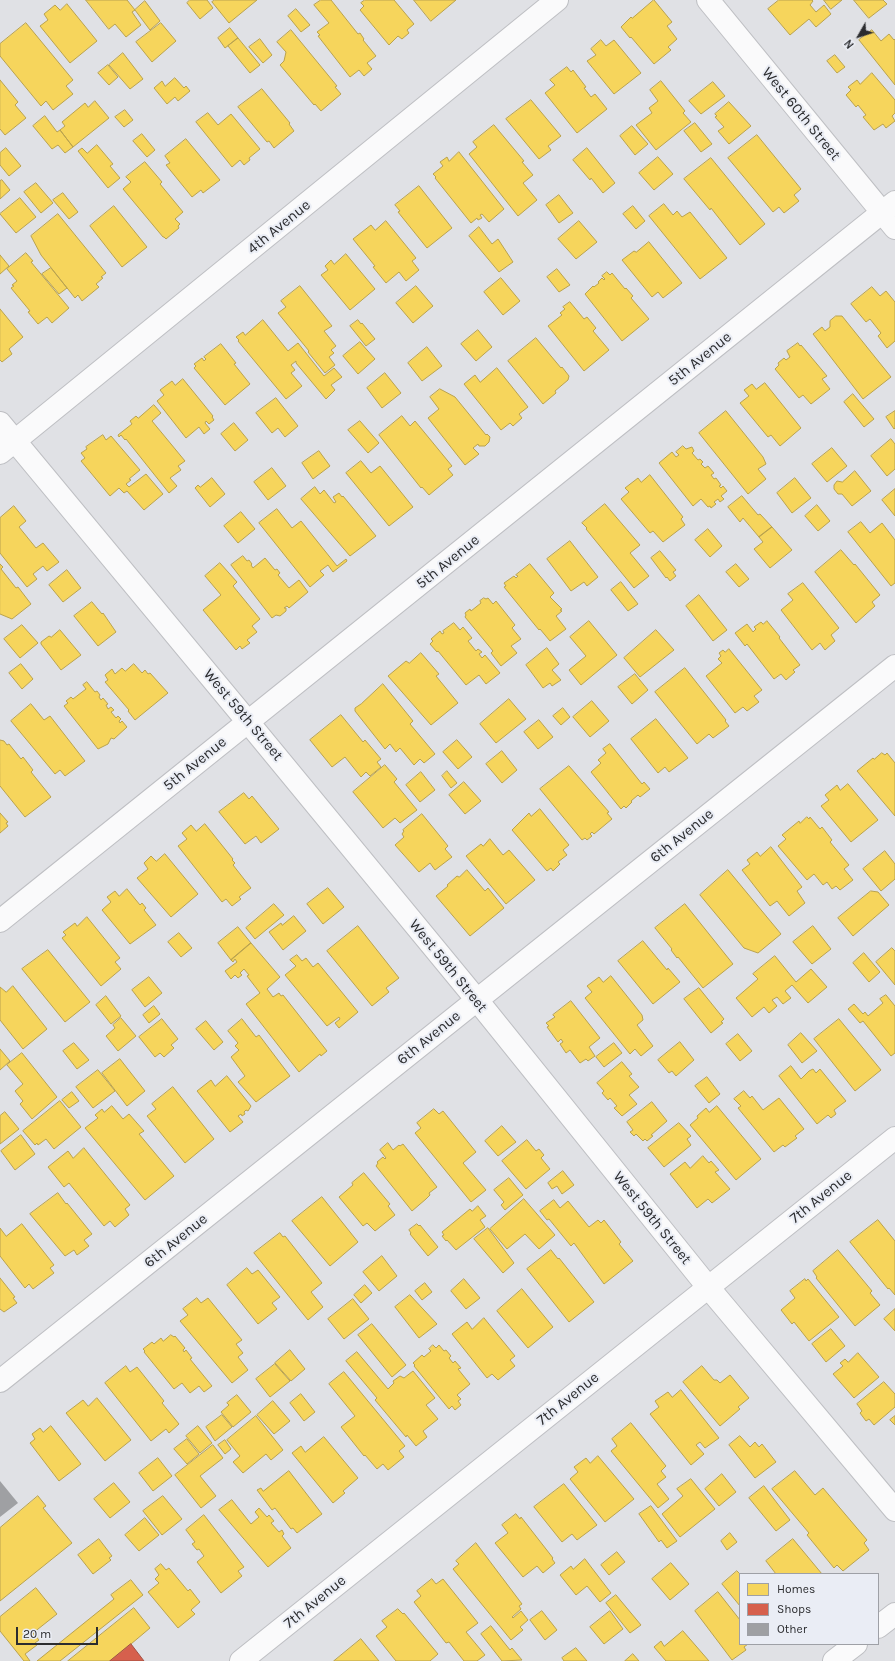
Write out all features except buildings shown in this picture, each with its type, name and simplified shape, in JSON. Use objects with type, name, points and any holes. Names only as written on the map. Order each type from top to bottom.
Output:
[{"type":"street","name":"4th Avenue","points":[[7,447],[557,0]]},
{"type":"street","name":"West 60th Street","points":[[708,0],[891,214]]},
{"type":"street","name":"5th Avenue","points":[[0,921],[248,722],[891,214]]},
{"type":"street","name":"West 59th Street","points":[[0,423],[7,447],[248,722],[477,1000],[708,1287],[895,1510]]},
{"type":"street","name":"6th Avenue","points":[[0,1381],[895,666]]},
{"type":"street","name":"7th Avenue","points":[[241,1661],[895,1138]]},
{"type":"street","points":[[879,1626],[895,1614]]},
{"type":"street","points":[[834,1661],[855,1645]]}]
